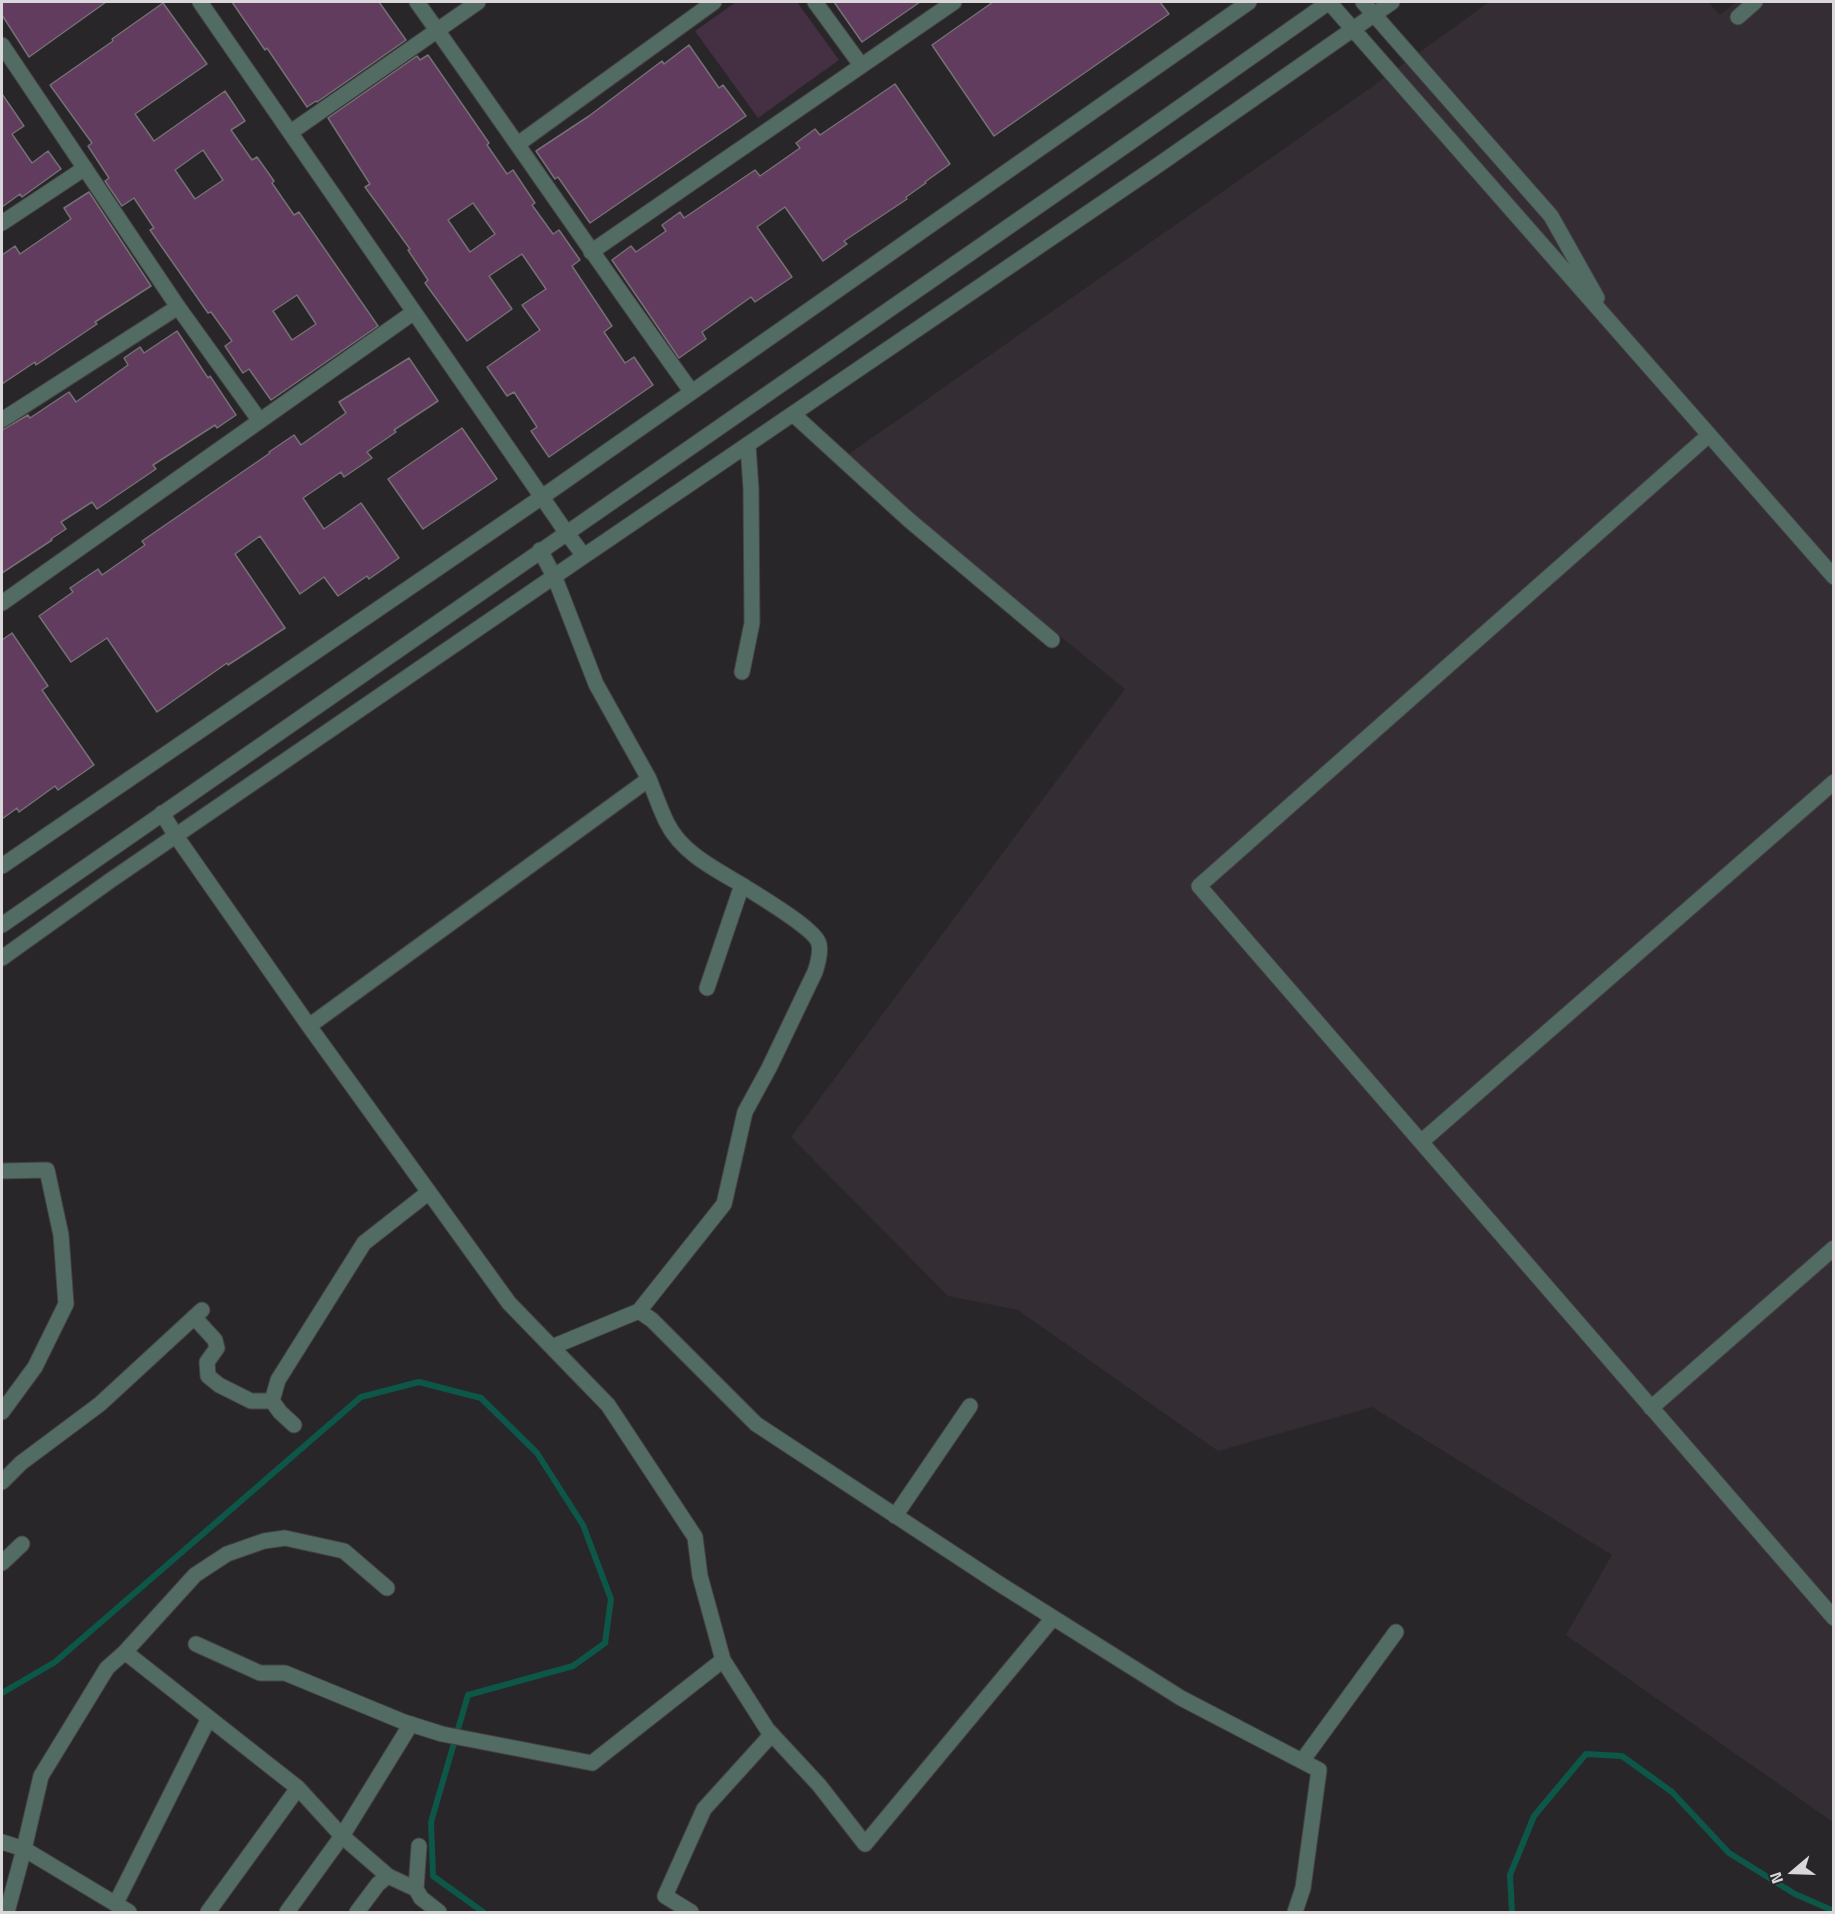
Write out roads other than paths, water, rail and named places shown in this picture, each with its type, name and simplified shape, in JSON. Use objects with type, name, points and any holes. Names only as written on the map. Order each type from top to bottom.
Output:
[{"type":"street","points":[[200,2],[584,556]]},
{"type":"street","points":[[417,2],[691,391]]},
{"type":"street","points":[[291,132],[478,2]]},
{"type":"street","points":[[518,144],[714,2]]},
{"type":"street","points":[[815,2],[861,65]]},
{"type":"street","points":[[591,252],[954,2]]},
{"type":"street","points":[[2,866],[542,497],[1249,2]]},
{"type":"street","points":[[2,926],[1329,2],[1833,577]]},
{"type":"street","points":[[1363,2],[1551,216],[1613,327]]},
{"type":"street","points":[[2,958],[584,556],[1151,171],[1392,2]]},
{"type":"street","points":[[1738,17],[1755,2]]},
{"type":"street","points":[[2,45],[178,307],[260,421]]},
{"type":"street","points":[[2,223],[85,168]]},
{"type":"street","points":[[2,420],[178,307]]},
{"type":"street","points":[[2,603],[414,312]]},
{"type":"street","points":[[793,414],[909,520],[1052,640]]},
{"type":"street","points":[[1708,435],[1199,886],[1833,1618]]},
{"type":"street","points":[[742,672],[752,623],[751,489],[748,445]]},
{"type":"street","points":[[540,550],[555,578],[596,684],[649,779],[668,825],[701,861],[810,930],[819,942],[820,955],[816,972],[745,1112],[724,1204],[639,1311],[552,1347]]},
{"type":"street","points":[[309,1026],[649,779]]},
{"type":"street","points":[[1421,1142],[1833,782]]},
{"type":"street","points":[[162,813],[309,1026],[509,1303],[608,1406],[695,1537],[700,1576],[723,1660],[771,1734],[819,1785],[865,1844],[1053,1618]]},
{"type":"street","points":[[708,988],[742,885]]},
{"type":"street","points":[[2,1171],[47,1170],[62,1235],[66,1304],[35,1366],[2,1412]]},
{"type":"street","points":[[272,1401],[278,1380],[364,1243],[429,1192]]},
{"type":"street","points":[[1651,1408],[1833,1248]]},
{"type":"street","points":[[639,1311],[652,1320],[756,1424],[1053,1618],[1181,1698],[1319,1770],[1303,1888],[1295,1912]]},
{"type":"street","points":[[2,1482],[21,1464],[100,1404],[198,1314],[215,1340],[217,1348],[207,1362],[208,1376],[219,1385],[251,1401],[272,1401]]},
{"type":"street","points":[[272,1401],[294,1425]]},
{"type":"street","points":[[896,1516],[970,1406]]},
{"type":"street","points":[[7,1912],[41,1776],[107,1668],[125,1652],[195,1575],[227,1554],[264,1541],[285,1538],[344,1551],[387,1588]]},
{"type":"street","points":[[2,1563],[22,1544]]},
{"type":"street","points":[[1302,1761],[1396,1632]]},
{"type":"street","points":[[196,1644],[260,1673],[285,1673],[411,1724],[442,1734],[592,1763],[723,1660]]},
{"type":"street","points":[[125,1652],[298,1788],[342,1836],[388,1876],[416,1889]]},
{"type":"street","points":[[116,1903],[209,1718]]},
{"type":"street","points":[[287,1912],[342,1836],[411,1724]]},
{"type":"street","points":[[691,1912],[665,1896],[704,1809],[771,1734]]},
{"type":"street","points":[[208,1912],[298,1788]]},
{"type":"street","points":[[2,1842],[24,1849],[129,1912]]},
{"type":"street","points":[[419,1846],[416,1889],[421,1898],[439,1912]]},
{"type":"street","points":[[357,1912],[378,1884],[388,1876]]},
{"type":"waterway","points":[[2,1693],[55,1662],[361,1397],[419,1382],[481,1398],[537,1453],[583,1525],[611,1599],[605,1643],[573,1666],[468,1695],[431,1822],[433,1876],[483,1912]]},
{"type":"waterway","points":[[1512,1912],[1510,1875],[1534,1816],[1586,1754],[1622,1756],[1672,1792],[1729,1853],[1795,1894],[1834,1911]]}]
